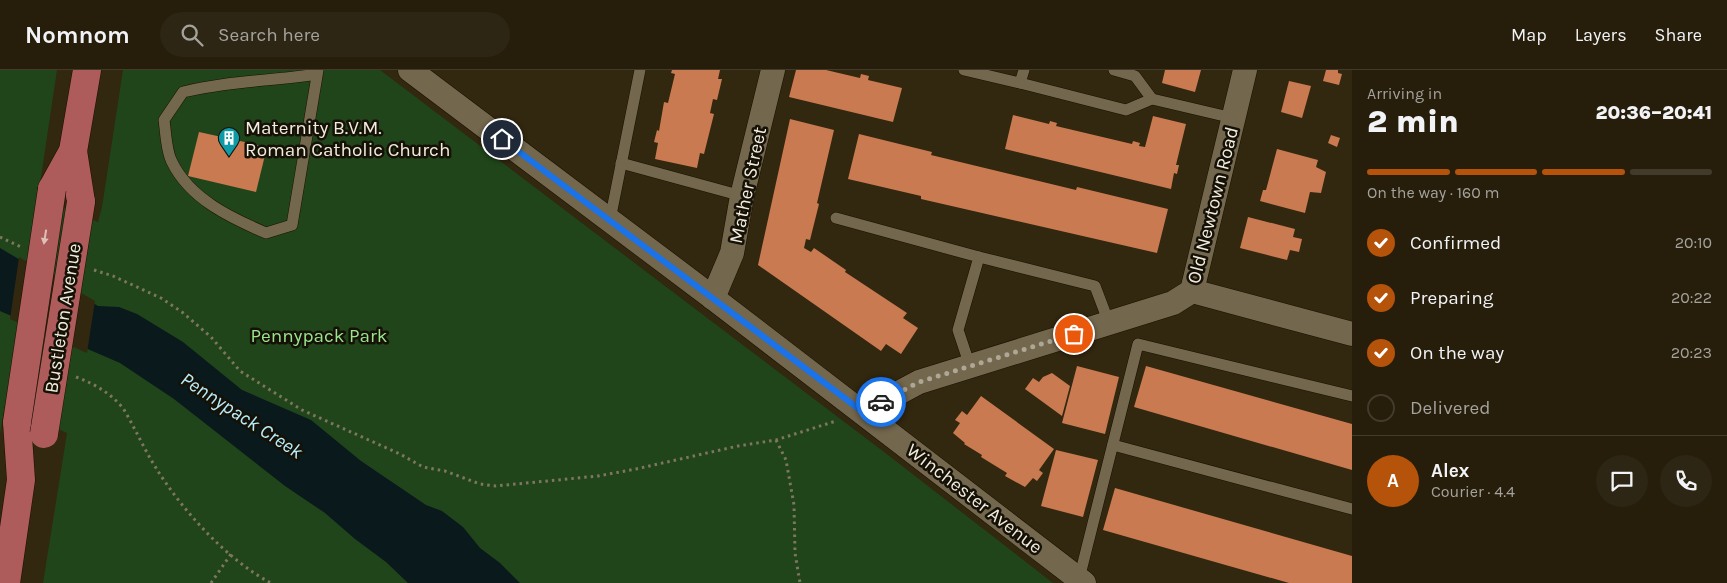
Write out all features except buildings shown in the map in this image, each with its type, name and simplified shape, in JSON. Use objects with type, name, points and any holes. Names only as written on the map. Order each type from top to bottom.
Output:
[{"type":"main road","name":"Bustleton Avenue","points":[[21,480],[44,434],[81,202],[73,151],[87,70]]},
{"type":"main road","name":"Bustleton Avenue","points":[[6,583],[21,480],[17,422],[52,189],[73,151]]},
{"type":"street","name":"Winchester Avenue","points":[[410,70],[863,412],[1082,581]]},
{"type":"street","name":"Mather Street","points":[[713,298],[732,253],[742,196],[773,70]]},
{"type":"street","name":"Old Newtown Road","points":[[863,412],[919,382],[1173,303],[1192,291],[1245,70]]},
{"type":"street","points":[[1192,291],[1352,334]]},
{"type":"lane","points":[[610,220],[640,70]]},
{"type":"lane","points":[[964,70],[1126,110],[1152,99],[1234,118]]},
{"type":"lane","points":[[1020,83],[1024,70]]},
{"type":"lane","points":[[1114,70],[1135,76],[1152,99]]},
{"type":"lane","points":[[317,72],[292,225],[266,233],[228,217],[187,185],[171,161],[164,120],[184,92],[214,84],[279,80],[317,72]]},
{"type":"lane","points":[[621,163],[742,196]]},
{"type":"lane","points":[[836,218],[1095,286],[1109,323]]},
{"type":"lane","points":[[970,366],[958,330],[979,257]]},
{"type":"lane","points":[[1082,581],[1138,344],[1352,396]]},
{"type":"lane","points":[[1113,444],[1352,509]]},
{"type":"path","points":[[0,237],[24,248]]},
{"type":"path","points":[[85,268],[113,276],[161,298],[182,312],[211,336],[240,371],[302,410],[400,454],[423,467],[445,471],[480,484],[496,486],[598,476],[738,446],[776,440],[863,412]]},
{"type":"path","points":[[72,376],[99,387],[123,408],[146,452],[172,491],[202,526],[232,554],[271,583]]},
{"type":"path","points":[[776,440],[786,460],[794,504],[795,553],[800,583]]},
{"type":"path","points":[[210,583],[232,554]]},
{"type":"green space","name":"Pennypack Park","points":[[0,70],[57,70],[38,197],[98,222],[102,207],[123,70],[380,70],[888,455],[1053,583],[43,583],[67,433],[5,405],[0,434]]},
{"type":"water","name":"Pennypack Creek","points":[[0,248],[98,306],[119,307],[137,314],[183,342],[242,390],[311,420],[361,461],[426,505],[442,511],[463,527],[480,548],[500,563],[520,583],[408,583],[386,562],[325,513],[285,486],[174,399],[120,363],[0,311]]},
{"type":"pier","points":[[19,257],[95,301],[87,353],[10,319]]},
{"type":"way so far","points":[[881,402],[919,382],[1074,334]]},
{"type":"place","name":"Maternity B.V.M. Roman Catholic Church","points":[[229,157]]},
{"type":"route","points":[[502,139],[863,412],[881,402]]}]
